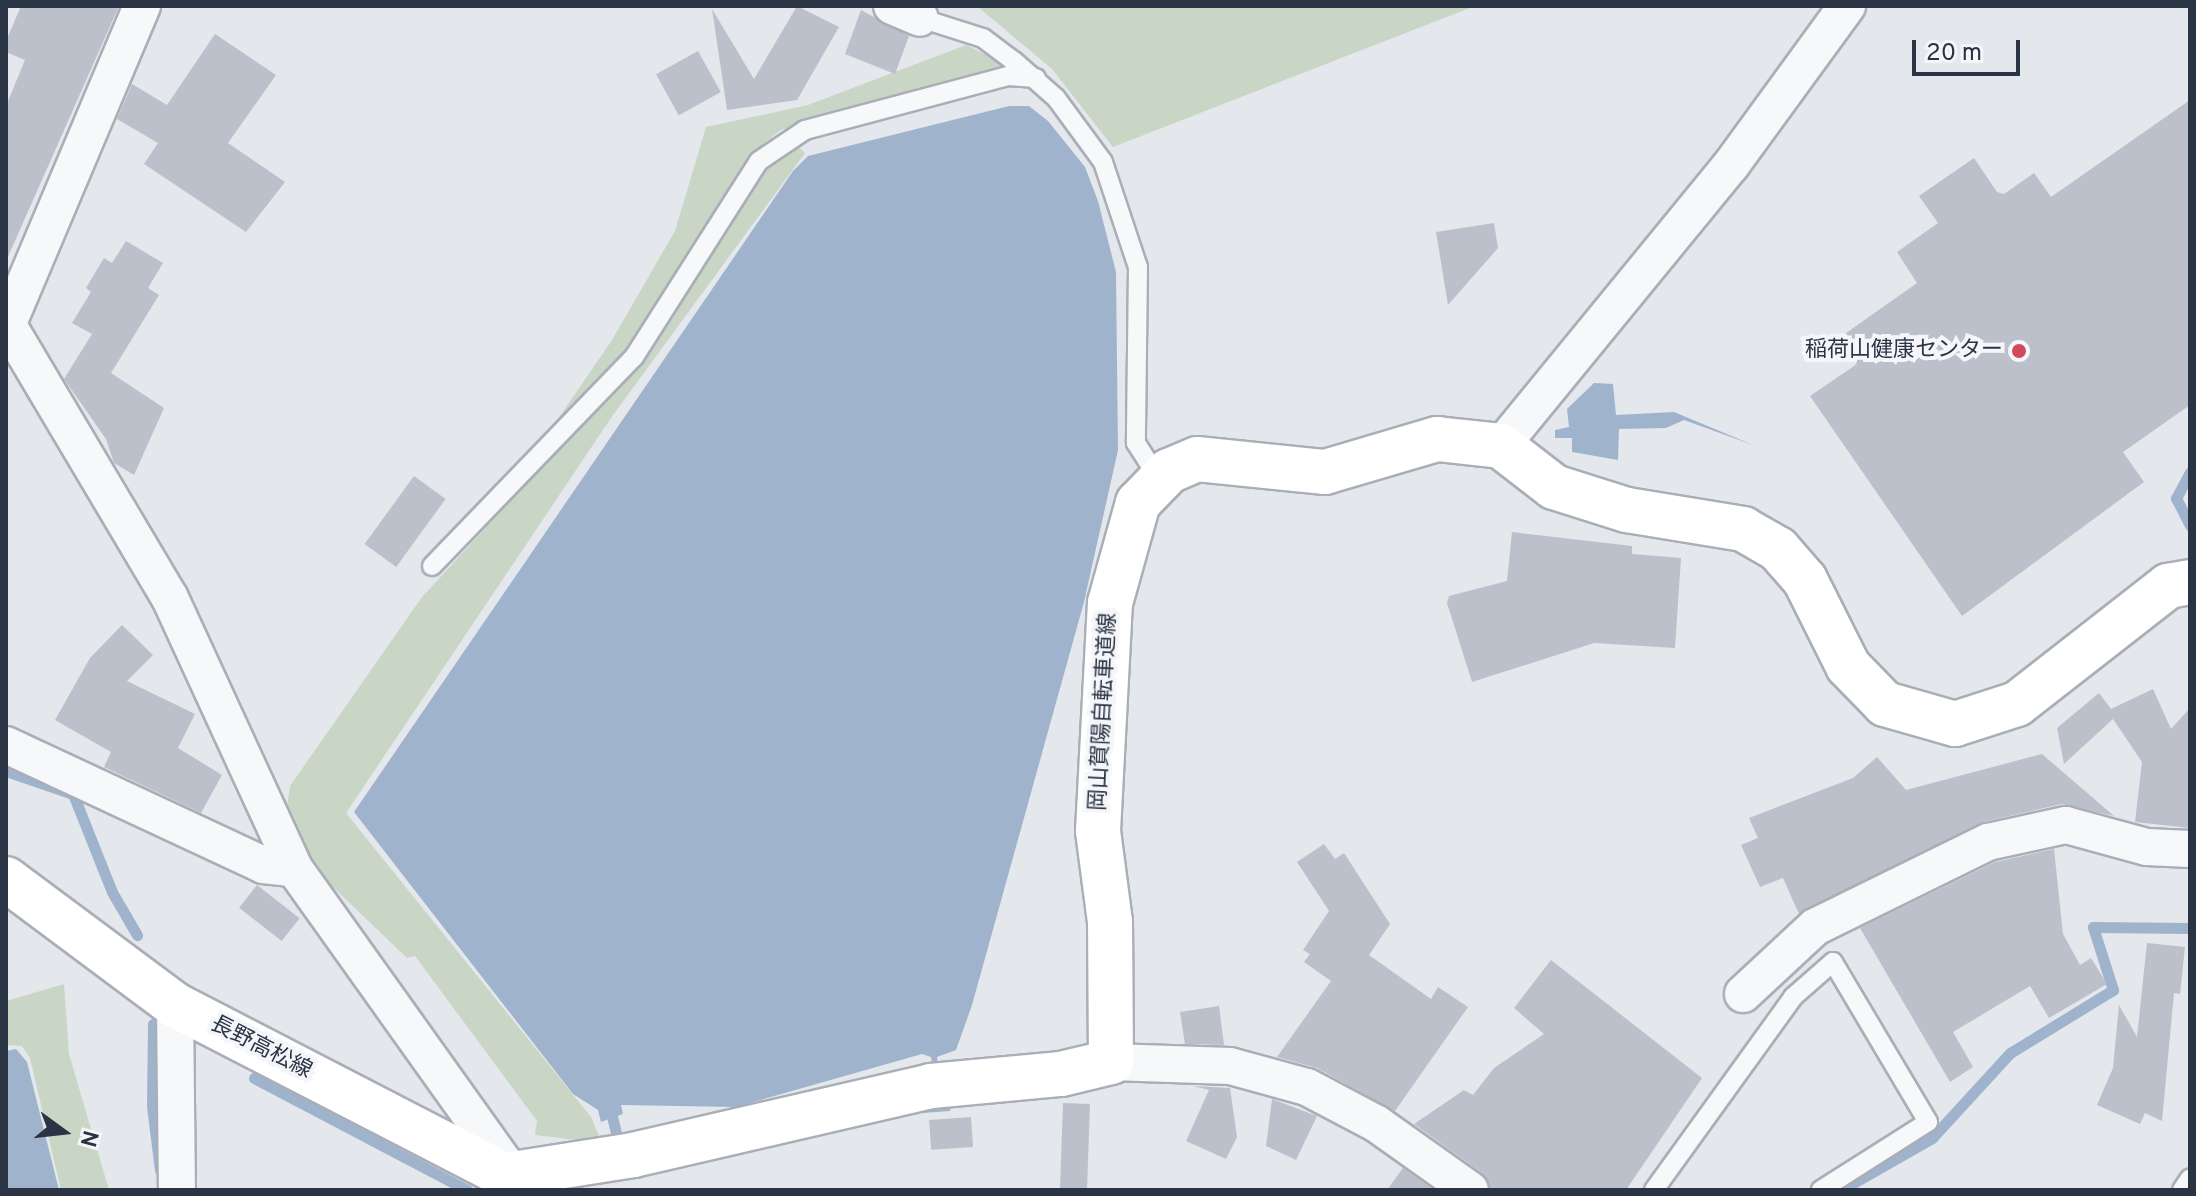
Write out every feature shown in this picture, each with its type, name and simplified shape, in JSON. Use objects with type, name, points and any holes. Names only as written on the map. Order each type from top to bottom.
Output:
[{"type":"main road","name":"岡山賀陽自転車道線","points":[[1111,1062],[1110,922],[1098,831],[1103,679],[1110,603],[1138,503],[1159,479],[1197,459],[1325,472],[1437,439],[1501,446]]},
{"type":"main road","points":[[1501,446],[1554,487],[1627,510],[1743,529],[1778,549],[1805,580],[1848,666],[1885,704],[1955,724],[2017,704],[2168,586],[2190,582]]},
{"type":"main road","name":"長野高松線","points":[[6,879],[175,1005],[523,1182]]},
{"type":"main road","points":[[523,1182],[937,1085],[1061,1074],[1111,1062]]},
{"type":"street","points":[[142,6],[7,325],[170,598],[294,868],[523,1182]]},
{"type":"street","points":[[1501,446],[1731,165],[1847,6]]},
{"type":"street","points":[[6,745],[263,865],[294,868]]},
{"type":"street","points":[[1743,994],[1815,927],[1988,842],[2066,825],[2147,847],[2190,849]]},
{"type":"street","points":[[175,1005],[177,1190]]},
{"type":"street","points":[[1111,1062],[1230,1066],[1307,1087],[1377,1124],[1470,1190]]},
{"type":"lane","points":[[906,12],[983,38],[1036,78],[1103,162],[1127,222],[1138,267],[1136,443],[1159,479]]},
{"type":"lane","points":[[432,566],[634,357],[759,161],[805,130],[1008,76],[1036,78]]},
{"type":"lane","points":[[1654,1190],[1793,997],[1833,962],[1928,1122],[1821,1190]]},
{"type":"lane","points":[[2182,1190],[2190,1178]]},
{"type":"green space","points":[[977,6],[1475,6],[1113,147],[1052,69]]},
{"type":"green space","points":[[966,45],[1011,67],[858,104],[781,130],[754,151],[627,356],[538,448],[612,340],[675,231],[706,127],[808,105]]},
{"type":"green space","points":[[797,145],[805,153],[613,415],[346,813],[591,1117],[602,1143],[535,1135],[537,1121],[415,956],[407,958],[313,868],[286,813],[290,786],[422,597],[560,447],[760,176]]},
{"type":"green space","points":[[64,984],[69,1054],[109,1190],[61,1190],[30,1058],[22,1046],[6,1045],[6,1001]]},
{"type":"water","points":[[1009,106],[1029,106],[1048,121],[1085,167],[1098,201],[1116,272],[1118,450],[1084,602],[972,1005],[956,1050],[937,1057],[941,1098],[949,1098],[950,1111],[923,1113],[924,1105],[937,1099],[931,1057],[922,1054],[736,1107],[621,1105],[623,1114],[601,1122],[598,1110],[573,1094],[354,812],[793,171],[808,156]]},
{"type":"water","points":[[1594,383],[1613,384],[1616,415],[1674,412],[1753,445],[1684,420],[1666,428],[1619,429],[1618,460],[1572,452],[1572,438],[1555,438],[1555,430],[1569,427],[1567,409]]},
{"type":"water","points":[[16,1049],[27,1062],[59,1190],[6,1190],[6,1051]]},
{"type":"building","points":[[21,6],[119,6],[7,259],[6,106],[25,60],[6,52],[6,41]]},
{"type":"building","points":[[797,6],[839,27],[797,100],[727,110],[712,9],[754,79]]},
{"type":"building","points":[[861,10],[909,36],[895,74],[845,54]]},
{"type":"building","points":[[215,34],[276,75],[228,143],[285,182],[246,232],[144,164],[158,143],[117,119],[132,84],[167,105]]},
{"type":"building","points":[[698,51],[721,92],[679,115],[656,74]]},
{"type":"building","name":"稲荷山健康センター","points":[[2190,100],[2190,405],[2123,452],[2144,482],[1962,616],[1810,396],[1857,364],[1839,338],[1917,283],[1897,252],[1938,223],[1919,196],[1974,158],[1997,192],[2004,194],[2034,173],[2051,197]]},
{"type":"building","points":[[1494,223],[1498,248],[1448,305],[1436,232]]},
{"type":"building","points":[[126,241],[163,263],[148,288],[159,295],[111,373],[164,408],[134,475],[114,463],[106,439],[64,379],[92,334],[72,323],[91,292],[86,288],[104,258],[112,263]]},
{"type":"building","points":[[414,476],[446,499],[396,567],[365,544]]},
{"type":"building","points":[[1512,532],[1632,546],[1632,554],[1681,558],[1675,648],[1594,643],[1472,682],[1447,603],[1449,596],[1507,581]]},
{"type":"building","points":[[122,625],[153,655],[127,681],[195,714],[178,748],[222,775],[201,813],[104,767],[111,752],[55,720],[90,658]]},
{"type":"building","points":[[2153,689],[2171,729],[2190,708],[2190,828],[2135,822],[2142,762],[2113,719],[2064,764],[2057,728],[2099,693],[2111,709]]},
{"type":"building","points":[[2042,754],[2114,816],[2062,804],[1983,822],[1799,914],[1783,878],[1760,887],[1741,845],[1758,838],[1749,818],[1853,778],[1877,757],[1906,790]]},
{"type":"building","points":[[1324,844],[1335,859],[1344,853],[1390,924],[1369,955],[1431,999],[1438,987],[1468,1007],[1395,1111],[1317,1068],[1277,1057],[1331,981],[1304,962],[1310,954],[1303,950],[1329,911],[1297,862]]},
{"type":"building","points":[[2054,849],[2063,934],[2080,965],[2091,958],[2107,984],[2049,1018],[2030,986],[1953,1032],[1973,1067],[1950,1082],[1860,928],[1995,862]]},
{"type":"building","points":[[257,885],[300,918],[282,941],[239,908]]},
{"type":"building","points":[[2147,943],[2185,947],[2180,994],[2174,993],[2162,1121],[2145,1113],[2140,1124],[2097,1105],[2113,1068],[2119,1005],[2137,1037]]},
{"type":"building","points":[[1551,960],[1702,1078],[1626,1190],[1491,1190],[1482,1173],[1414,1124],[1464,1090],[1473,1095],[1494,1068],[1544,1034],[1514,1008]]},
{"type":"building","points":[[1219,1006],[1224,1045],[1185,1044],[1180,1012]]},
{"type":"building","points":[[1193,1086],[1230,1088],[1237,1137],[1226,1159],[1186,1141],[1209,1090]]},
{"type":"building","points":[[1272,1099],[1317,1116],[1296,1160],[1266,1146]]},
{"type":"building","points":[[1063,1103],[1090,1104],[1087,1190],[1060,1190]]},
{"type":"building","points":[[971,1117],[973,1147],[931,1150],[929,1120]]},
{"type":"building","points":[[1403,1168],[1434,1190],[1387,1190]]},
{"type":"waterway","points":[[2190,472],[2176,498],[2190,526]]},
{"type":"waterway","points":[[6,771],[73,794],[112,892],[137,935]]},
{"type":"waterway","points":[[1841,1190],[1932,1138],[2010,1053],[2113,990],[2093,927],[2190,928]]},
{"type":"waterway","points":[[153,1024],[152,1106],[160,1170]]},
{"type":"waterway","points":[[254,1078],[467,1190]]},
{"type":"waterway","points":[[609,1104],[620,1149]]},
{"type":"place","name":"稲荷山健康センター","points":[[2019,351]]}]
